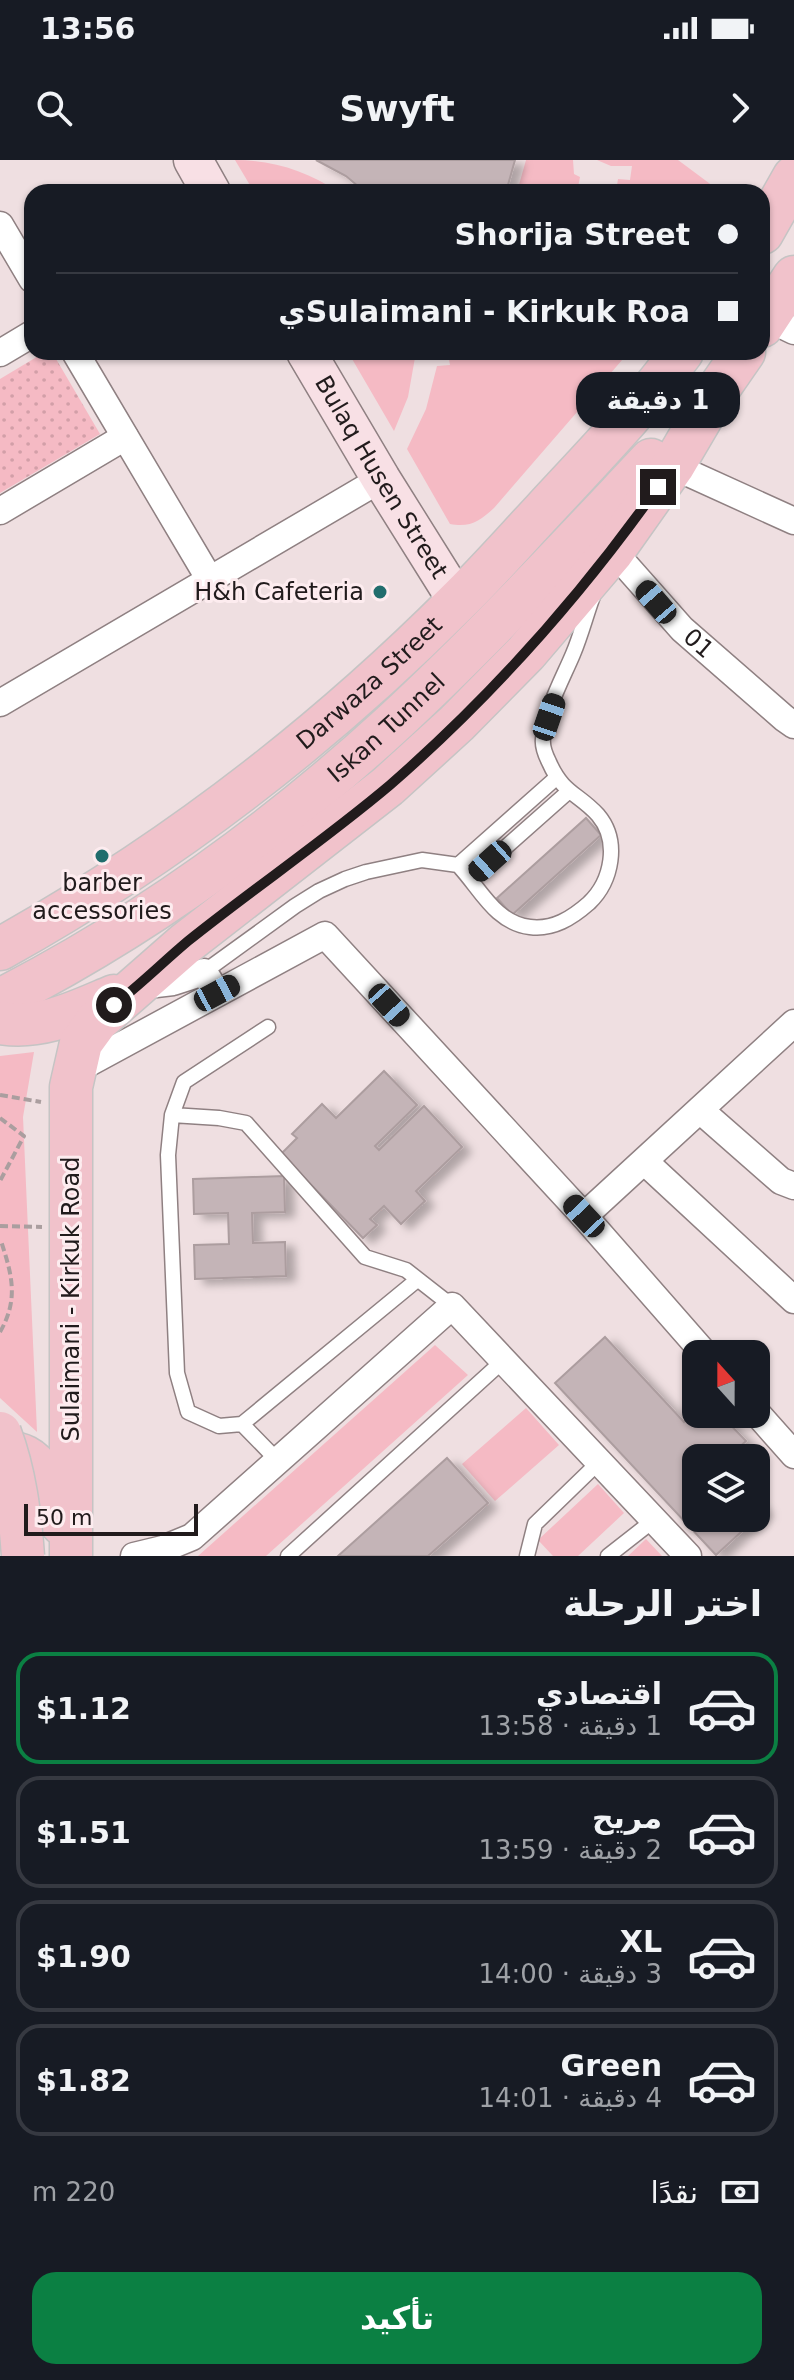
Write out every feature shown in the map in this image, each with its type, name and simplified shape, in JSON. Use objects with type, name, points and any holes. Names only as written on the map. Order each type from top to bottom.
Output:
[{"type":"main road","points":[[770,219],[794,177]]},
{"type":"main road","points":[[774,325],[794,277]]},
{"type":"main road","name":"Darwaza Street","points":[[0,952],[149,857],[224,804],[357,697],[458,602],[615,435],[676,360]]},
{"type":"main road","points":[[0,1023],[29,1025],[53,1020],[139,986],[202,969],[526,653],[609,555],[673,466],[738,360]]},
{"type":"main road","name":"Iskan Tunnel","points":[[0,1000],[73,961],[155,911],[333,777],[479,640],[717,391]]},
{"type":"main road","points":[[75,1074],[97,1021],[139,986]]},
{"type":"main road","name":"Sulaimani - Kirkuk Road","points":[[70,1556],[75,1074]]},
{"type":"main road","points":[[0,1433],[16,1489],[23,1556]]},
{"type":"main road","points":[[0,1455],[23,1455],[46,1478],[55,1498],[70,1556]]},
{"type":"street","points":[[193,160],[206,184]]},
{"type":"street","points":[[0,225],[24,266]]},
{"type":"street","points":[[0,353],[24,339]]},
{"type":"street","points":[[80,360],[210,580]]},
{"type":"street","name":"Bulaq Husen Street","points":[[311,360],[458,602]]},
{"type":"street","points":[[0,511],[125,437]]},
{"type":"street","points":[[673,466],[794,521]]},
{"type":"street","points":[[0,703],[381,479]]},
{"type":"street","name":"01","points":[[609,555],[682,629],[791,725]]},
{"type":"street","points":[[75,1074],[202,969],[325,935],[584,1216],[693,1340]]},
{"type":"street","points":[[584,1216],[700,1110],[782,1047],[794,1023]]},
{"type":"street","points":[[700,1110],[781,1181],[794,1186]]},
{"type":"street","points":[[645,1162],[794,1300]]},
{"type":"street","points":[[134,1556],[192,1537],[452,1306],[688,1556]]},
{"type":"street","points":[[770,1428],[794,1455]]},
{"type":"lane","points":[[202,969],[295,906],[345,879],[422,860],[458,865],[491,906],[513,923],[541,928],[574,916],[601,890],[609,871],[611,852],[600,818],[556,778],[543,740],[609,555]]},
{"type":"lane","points":[[458,865],[556,778]]},
{"type":"lane","points":[[471,878],[568,792]]},
{"type":"lane","points":[[268,1027],[184,1082],[172,1115],[168,1155],[177,1373],[188,1412],[219,1426],[242,1424],[417,1280]]},
{"type":"lane","points":[[172,1115],[246,1123],[365,1257],[406,1270],[452,1306]]},
{"type":"lane","points":[[288,1556],[504,1360]]},
{"type":"lane","points":[[242,1424],[278,1461]]},
{"type":"lane","points":[[527,1556],[535,1524],[599,1462]]},
{"type":"lane","points":[[608,1556],[654,1520]]},
{"type":"path","points":[[0,1095],[75,1074]]},
{"type":"path","points":[[0,1118],[24,1136],[0,1181]]},
{"type":"path","points":[[0,1233],[9,1267],[12,1296],[8,1317],[0,1332]]},
{"type":"shaded area","points":[[235,160],[289,168],[324,184],[249,184]]},
{"type":"shaded area","points":[[526,160],[573,160],[574,174],[580,177],[579,184],[519,184]]},
{"type":"shaded area","points":[[597,160],[678,160],[710,184],[617,184],[618,179],[630,180],[632,166],[611,166]]},
{"type":"shaded area","points":[[32,360],[57,360],[100,434],[0,493],[0,379]]},
{"type":"shaded area","points":[[353,360],[415,360],[408,397],[394,431]]},
{"type":"shaded area","points":[[449,360],[622,360],[494,508],[479,520],[463,525],[450,524],[407,449],[426,409],[437,366],[450,365]]},
{"type":"shaded area","points":[[34,1052],[23,1117],[37,1432],[0,1398],[0,1056]]},
{"type":"shaded area","points":[[435,1345],[468,1375],[266,1556],[198,1556]]},
{"type":"shaded area","points":[[526,1408],[559,1445],[495,1501],[462,1464]]},
{"type":"shaded area","points":[[598,1484],[624,1513],[578,1556],[553,1556],[538,1540]]},
{"type":"shaded area","points":[[646,1539],[662,1556],[628,1556]]},
{"type":"building","points":[[316,160],[515,160],[508,184],[356,184]]},
{"type":"building","points":[[586,818],[601,835],[512,915],[497,898]]},
{"type":"building","points":[[384,1071],[417,1105],[375,1146],[379,1150],[424,1106],[462,1147],[416,1191],[425,1201],[401,1224],[384,1206],[370,1219],[377,1225],[363,1238],[281,1154],[297,1138],[292,1134],[322,1104],[336,1118]]},
{"type":"building","points":[[284,1176],[285,1212],[252,1213],[253,1243],[285,1242],[286,1276],[195,1279],[194,1245],[229,1244],[228,1213],[194,1214],[193,1179]]},
{"type":"building","points":[[605,1337],[682,1420],[682,1428],[733,1428],[746,1441],[743,1444],[682,1444],[682,1519],[555,1383]]},
{"type":"building","points":[[447,1458],[488,1503],[428,1556],[338,1556]]},
{"type":"building","points":[[694,1532],[741,1532],[716,1555]]},
{"type":"place","name":"H&h Cafeteria","points":[[380,592]]},
{"type":"place","name":"barber accessories","points":[[102,856]]},
{"type":"route","points":[[114,1005],[186,943],[388,786],[457,723],[526,653],[577,595],[658,487]]}]
